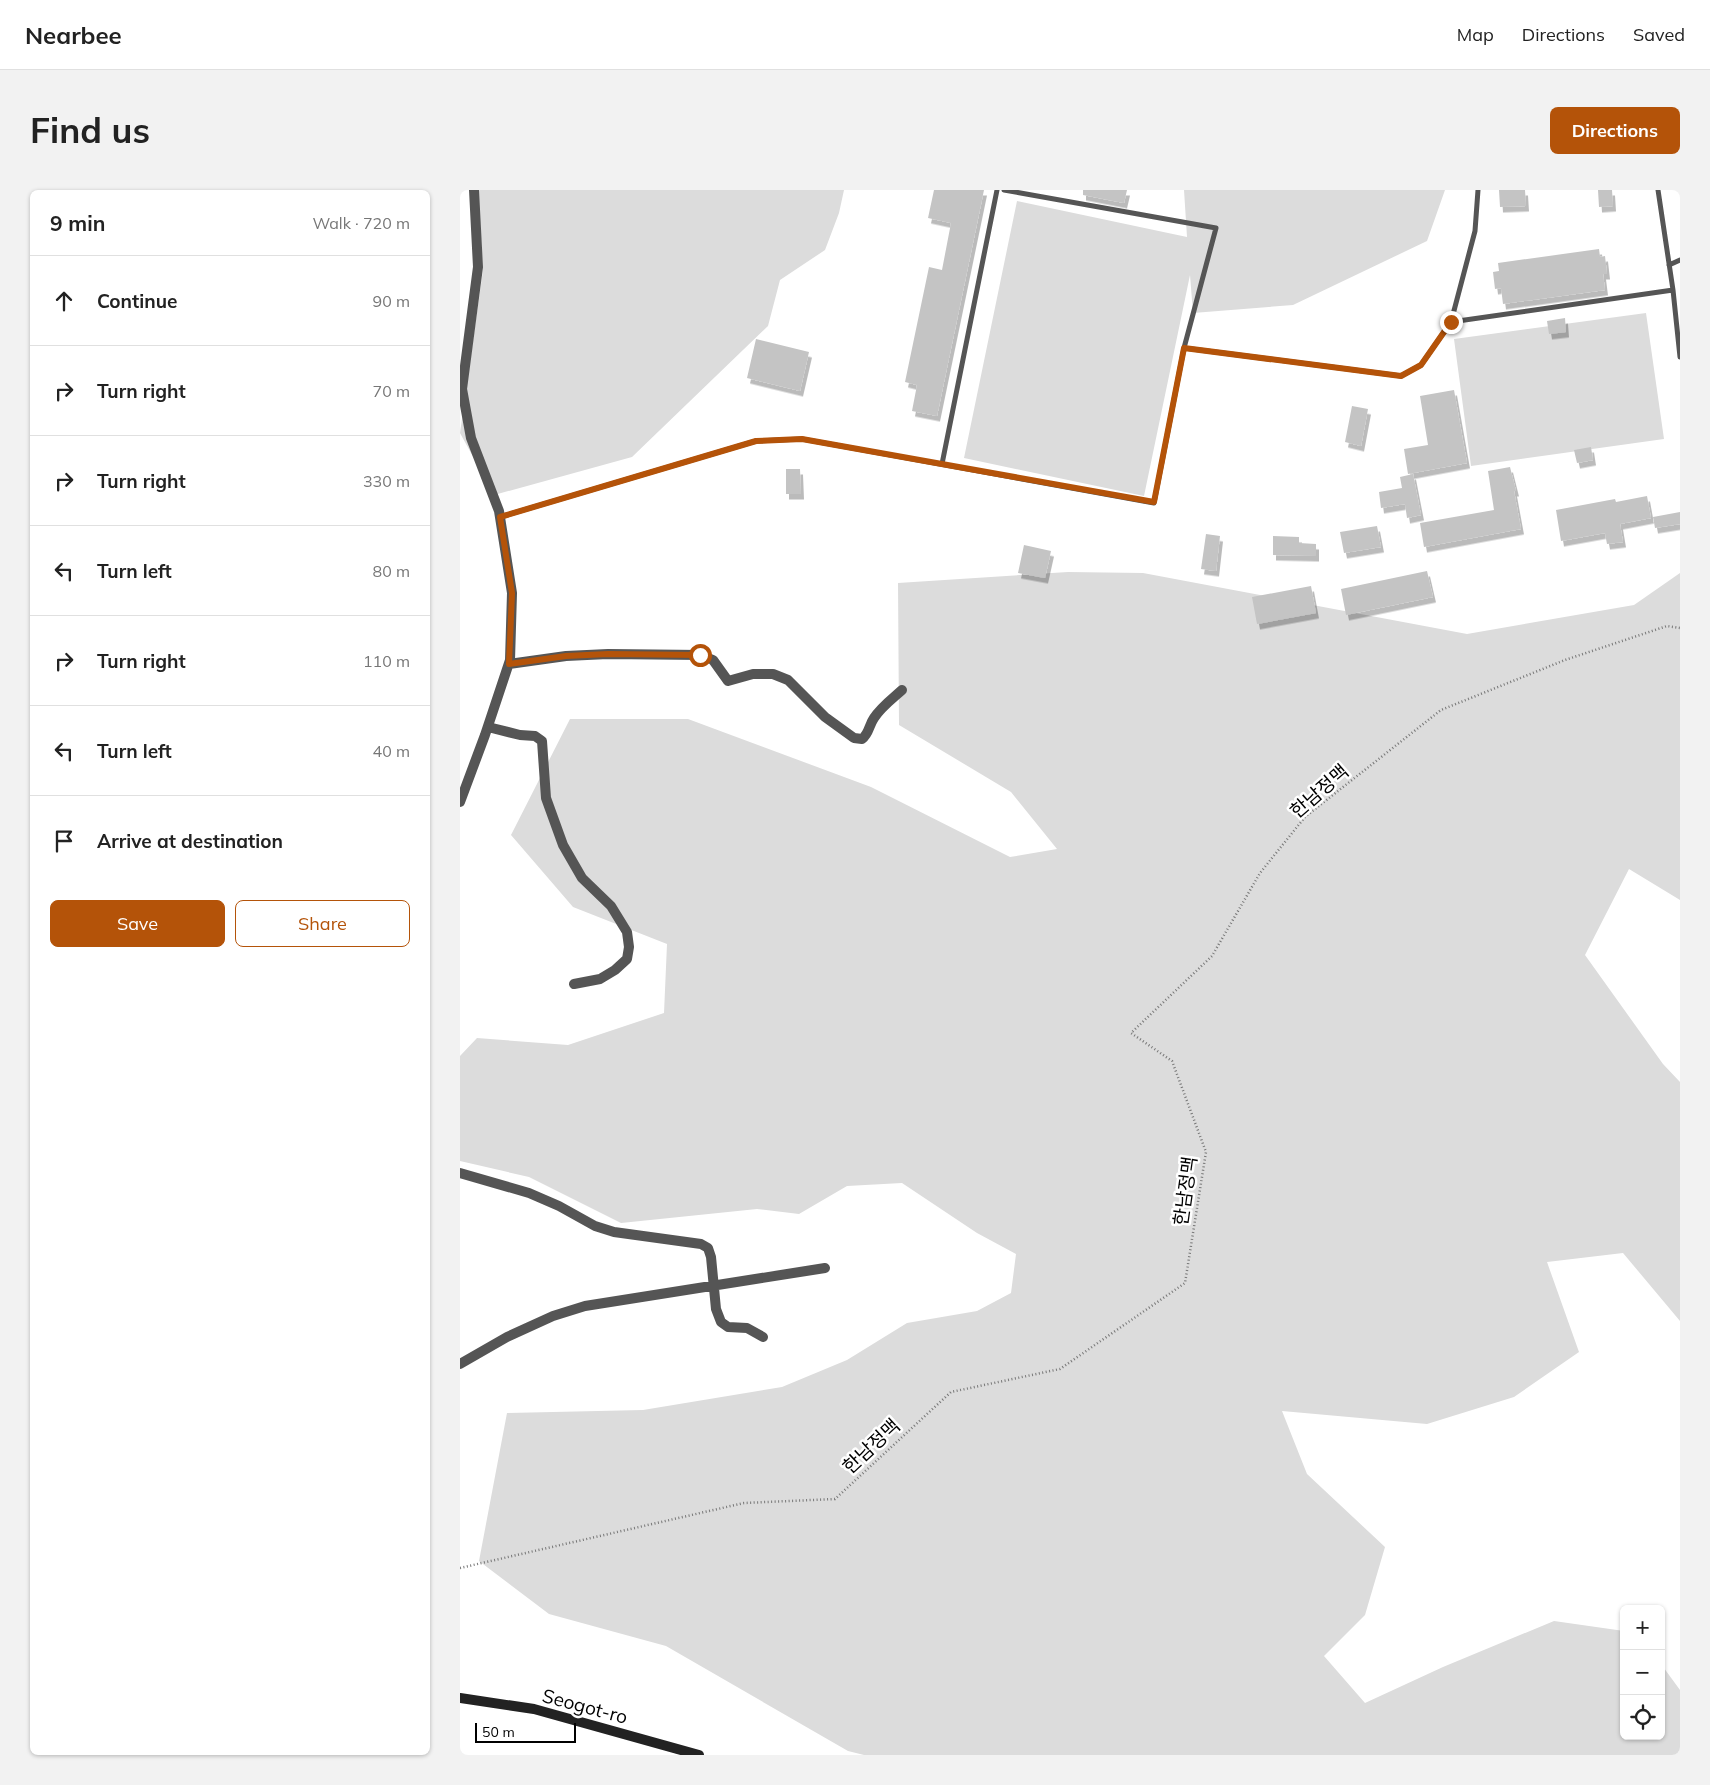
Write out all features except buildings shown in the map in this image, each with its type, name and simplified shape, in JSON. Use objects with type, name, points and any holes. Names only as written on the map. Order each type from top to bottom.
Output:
[{"type":"main road","name":"Seogot-ro","points":[[460,1698],[534,1709],[699,1755]]},
{"type":"street","points":[[460,802],[509,664],[512,593],[499,511],[471,438],[462,389],[478,267],[474,190]]},
{"type":"street","points":[[509,664],[566,656],[608,654],[700,655],[714,660],[728,681],[753,674],[773,674],[788,680],[825,717],[854,738],[862,739],[866,736],[872,720],[902,690]]},
{"type":"street","points":[[488,727],[520,735],[535,736],[542,741],[546,798],[563,845],[582,878],[611,906],[627,932],[629,948],[627,960],[600,979],[574,984]]},
{"type":"street","points":[[460,1173],[529,1193],[559,1206],[595,1226],[614,1232],[701,1244],[708,1248],[711,1256],[716,1309],[721,1322],[728,1328],[747,1328],[764,1337]]},
{"type":"street","points":[[460,1364],[507,1336],[552,1316],[585,1306],[825,1268]]},
{"type":"lane","points":[[942,464],[997,190]]},
{"type":"lane","points":[[500,517],[756,441],[802,439],[1154,502],[1184,348],[1216,228],[1004,190]]},
{"type":"lane","points":[[1184,348],[1401,376],[1421,365],[1451,322],[1475,232],[1478,190]]},
{"type":"lane","points":[[1658,190],[1670,265],[1680,357]]},
{"type":"lane","points":[[1670,265],[1680,260]]},
{"type":"lane","points":[[1451,322],[1673,290]]},
{"type":"path","name":"한남정맥","points":[[460,1568],[744,1503],[835,1499],[951,1392],[1060,1369],[1185,1283],[1206,1152],[1172,1061],[1131,1033],[1212,956],[1260,873],[1305,817],[1441,710],[1565,660],[1667,626],[1680,628]]},
{"type":"shaded area","points":[[478,190],[844,190],[839,213],[825,250],[780,280],[768,326],[632,457],[494,495],[460,433],[483,270]]},
{"type":"shaded area","points":[[1184,190],[1445,190],[1427,241],[1293,305],[1193,313],[1190,275],[1144,496],[964,458],[1017,201],[1187,237]]},
{"type":"shaded area","points":[[1646,313],[1664,439],[1471,466],[1454,339]]},
{"type":"shaded area","points":[[1068,572],[1143,573],[1467,634],[1634,605],[1680,573],[1680,900],[1629,869],[1585,955],[1663,1064],[1680,1082],[1680,1321],[1623,1253],[1547,1262],[1579,1352],[1514,1397],[1427,1424],[1282,1411],[1307,1474],[1385,1547],[1365,1615],[1324,1656],[1365,1703],[1443,1667],[1554,1621],[1620,1630],[1620,1740],[1665,1740],[1665,1669],[1680,1690],[1680,1755],[864,1755],[848,1751],[666,1646],[549,1614],[479,1561],[507,1413],[643,1410],[782,1387],[847,1360],[907,1323],[977,1311],[1011,1293],[1016,1254],[977,1233],[902,1183],[847,1186],[799,1214],[757,1209],[621,1223],[529,1177],[460,1161],[460,1056],[477,1038],[568,1045],[664,1013],[667,944],[573,907],[511,835],[570,719],[688,719],[871,787],[1010,857],[1057,849],[1011,792],[899,725],[898,583]]},
{"type":"route","points":[[700,655],[608,654],[566,656],[509,664],[512,593],[500,517],[756,441],[802,439],[1154,502],[1184,348],[1401,376],[1421,365],[1451,322]]}]
